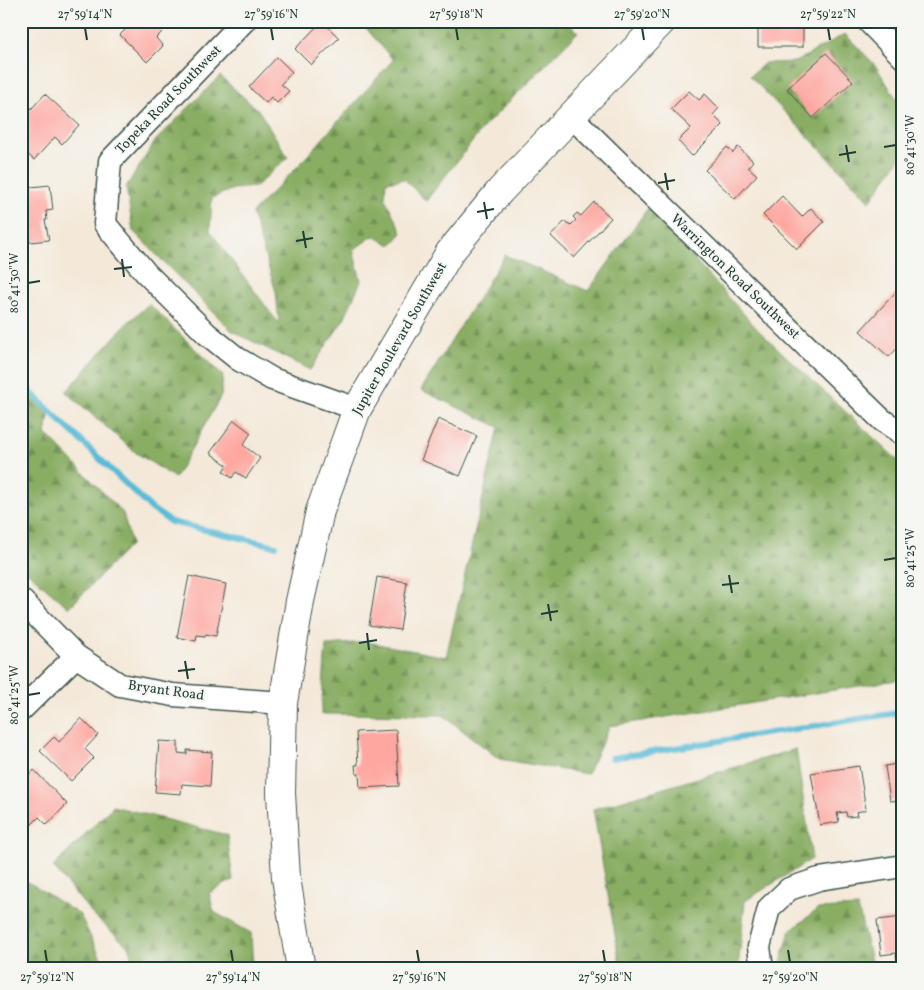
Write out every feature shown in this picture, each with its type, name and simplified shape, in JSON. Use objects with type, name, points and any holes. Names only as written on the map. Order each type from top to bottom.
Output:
[{"type":"street","name":"Topeka Road Southwest","points":[[244,21],[110,161],[105,224],[146,274],[207,334],[238,359],[272,379],[357,410]]},
{"type":"street","name":"Jupiter Boulevard Southwest","points":[[301,969],[286,878],[281,793],[283,703],[300,601],[320,511],[357,410],[450,252],[500,191],[662,21]]},
{"type":"street","points":[[868,21],[903,57]]},
{"type":"street","name":"Warrington Road Southwest","points":[[571,116],[882,420],[903,434]]},
{"type":"street","name":"Bryant Road","points":[[21,600],[76,656],[120,685],[173,695],[283,703]]},
{"type":"street","points":[[21,710],[76,656]]},
{"type":"street","points":[[762,969],[759,946],[769,908],[789,889],[819,879],[903,866]]},
{"type":"green space","points":[[360,21],[565,21],[578,32],[483,128],[426,201],[404,179],[386,182],[385,198],[402,233],[391,245],[373,236],[353,250],[361,281],[344,319],[310,370],[232,331],[133,231],[126,187],[156,140],[220,76],[259,111],[288,157],[255,187],[233,189],[212,198],[210,231],[279,324],[276,292],[252,213],[300,164],[393,60]]},
{"type":"green space","points":[[845,34],[875,65],[903,109],[903,154],[870,201],[750,76],[765,63],[795,62]]},
{"type":"green space","points":[[648,208],[759,331],[903,465],[903,679],[610,726],[587,774],[499,759],[443,715],[321,714],[326,645],[367,642],[446,657],[499,427],[421,390],[505,255],[588,291]]},
{"type":"green space","points":[[149,304],[223,376],[221,396],[175,478],[135,452],[66,392],[124,326]]},
{"type":"green space","points":[[21,384],[50,411],[46,434],[123,513],[131,544],[69,608],[21,566]]},
{"type":"green space","points":[[796,749],[812,859],[745,901],[738,969],[621,969],[593,809]]},
{"type":"green space","points":[[113,806],[227,835],[233,880],[209,893],[214,912],[251,933],[253,969],[133,969],[130,948],[94,916],[53,867]]},
{"type":"green space","points":[[21,879],[80,915],[103,962],[122,969],[21,969]]},
{"type":"green space","points":[[858,907],[873,969],[779,969],[790,931],[818,909]]},
{"type":"building","points":[[134,21],[167,21],[159,29],[162,32],[156,38],[163,46],[147,62],[120,35]]},
{"type":"building","points":[[322,21],[339,38],[311,65],[295,49]]},
{"type":"building","points":[[758,21],[803,21],[803,47],[758,47]]},
{"type":"building","points":[[826,53],[853,81],[813,118],[787,89]]},
{"type":"building","points":[[277,57],[292,72],[281,84],[289,91],[277,103],[271,97],[266,103],[249,87]]},
{"type":"building","points":[[689,91],[699,100],[705,94],[719,108],[713,115],[723,125],[692,156],[678,141],[691,128],[671,109]]},
{"type":"building","points":[[45,94],[79,125],[62,144],[55,137],[34,160],[21,148],[21,120]]},
{"type":"building","points":[[727,147],[733,153],[738,147],[753,161],[748,167],[757,175],[735,199],[705,170]]},
{"type":"building","points":[[50,185],[53,210],[46,211],[47,220],[45,220],[49,240],[21,243],[21,188]]},
{"type":"building","points":[[782,196],[802,217],[811,208],[824,222],[797,249],[763,215]]},
{"type":"building","points":[[594,202],[611,218],[574,258],[551,236],[565,221],[570,226],[576,220],[573,217],[577,213],[581,216]]},
{"type":"building","points":[[903,284],[903,342],[889,357],[860,331]]},
{"type":"building","points":[[438,419],[477,436],[460,476],[421,460]]},
{"type":"building","points":[[234,420],[251,433],[243,445],[260,458],[246,478],[236,472],[232,478],[223,471],[227,465],[210,453]]},
{"type":"building","points":[[189,576],[226,584],[216,636],[197,635],[196,641],[177,637]]},
{"type":"building","points":[[377,577],[407,582],[400,630],[369,625]]},
{"type":"building","points":[[81,718],[98,735],[85,749],[94,758],[71,781],[40,751],[54,737],[59,742]]},
{"type":"building","points":[[396,730],[399,786],[360,788],[359,774],[356,774],[355,765],[358,765],[356,732]]},
{"type":"building","points":[[159,741],[178,742],[178,753],[187,754],[187,750],[212,752],[210,786],[182,784],[181,794],[155,792]]},
{"type":"building","points":[[903,763],[903,800],[890,801],[885,766]]},
{"type":"building","points":[[859,766],[866,810],[856,812],[857,816],[847,817],[846,812],[837,813],[839,822],[820,825],[811,773]]},
{"type":"building","points":[[34,770],[67,804],[47,825],[39,817],[21,835],[21,790],[27,784],[24,780]]},
{"type":"building","points":[[903,917],[903,961],[897,961],[896,953],[881,955],[877,920]]},
{"type":"waterway","points":[[21,383],[152,509],[171,522],[276,546]]},
{"type":"waterway","points":[[612,758],[903,712]]}]
